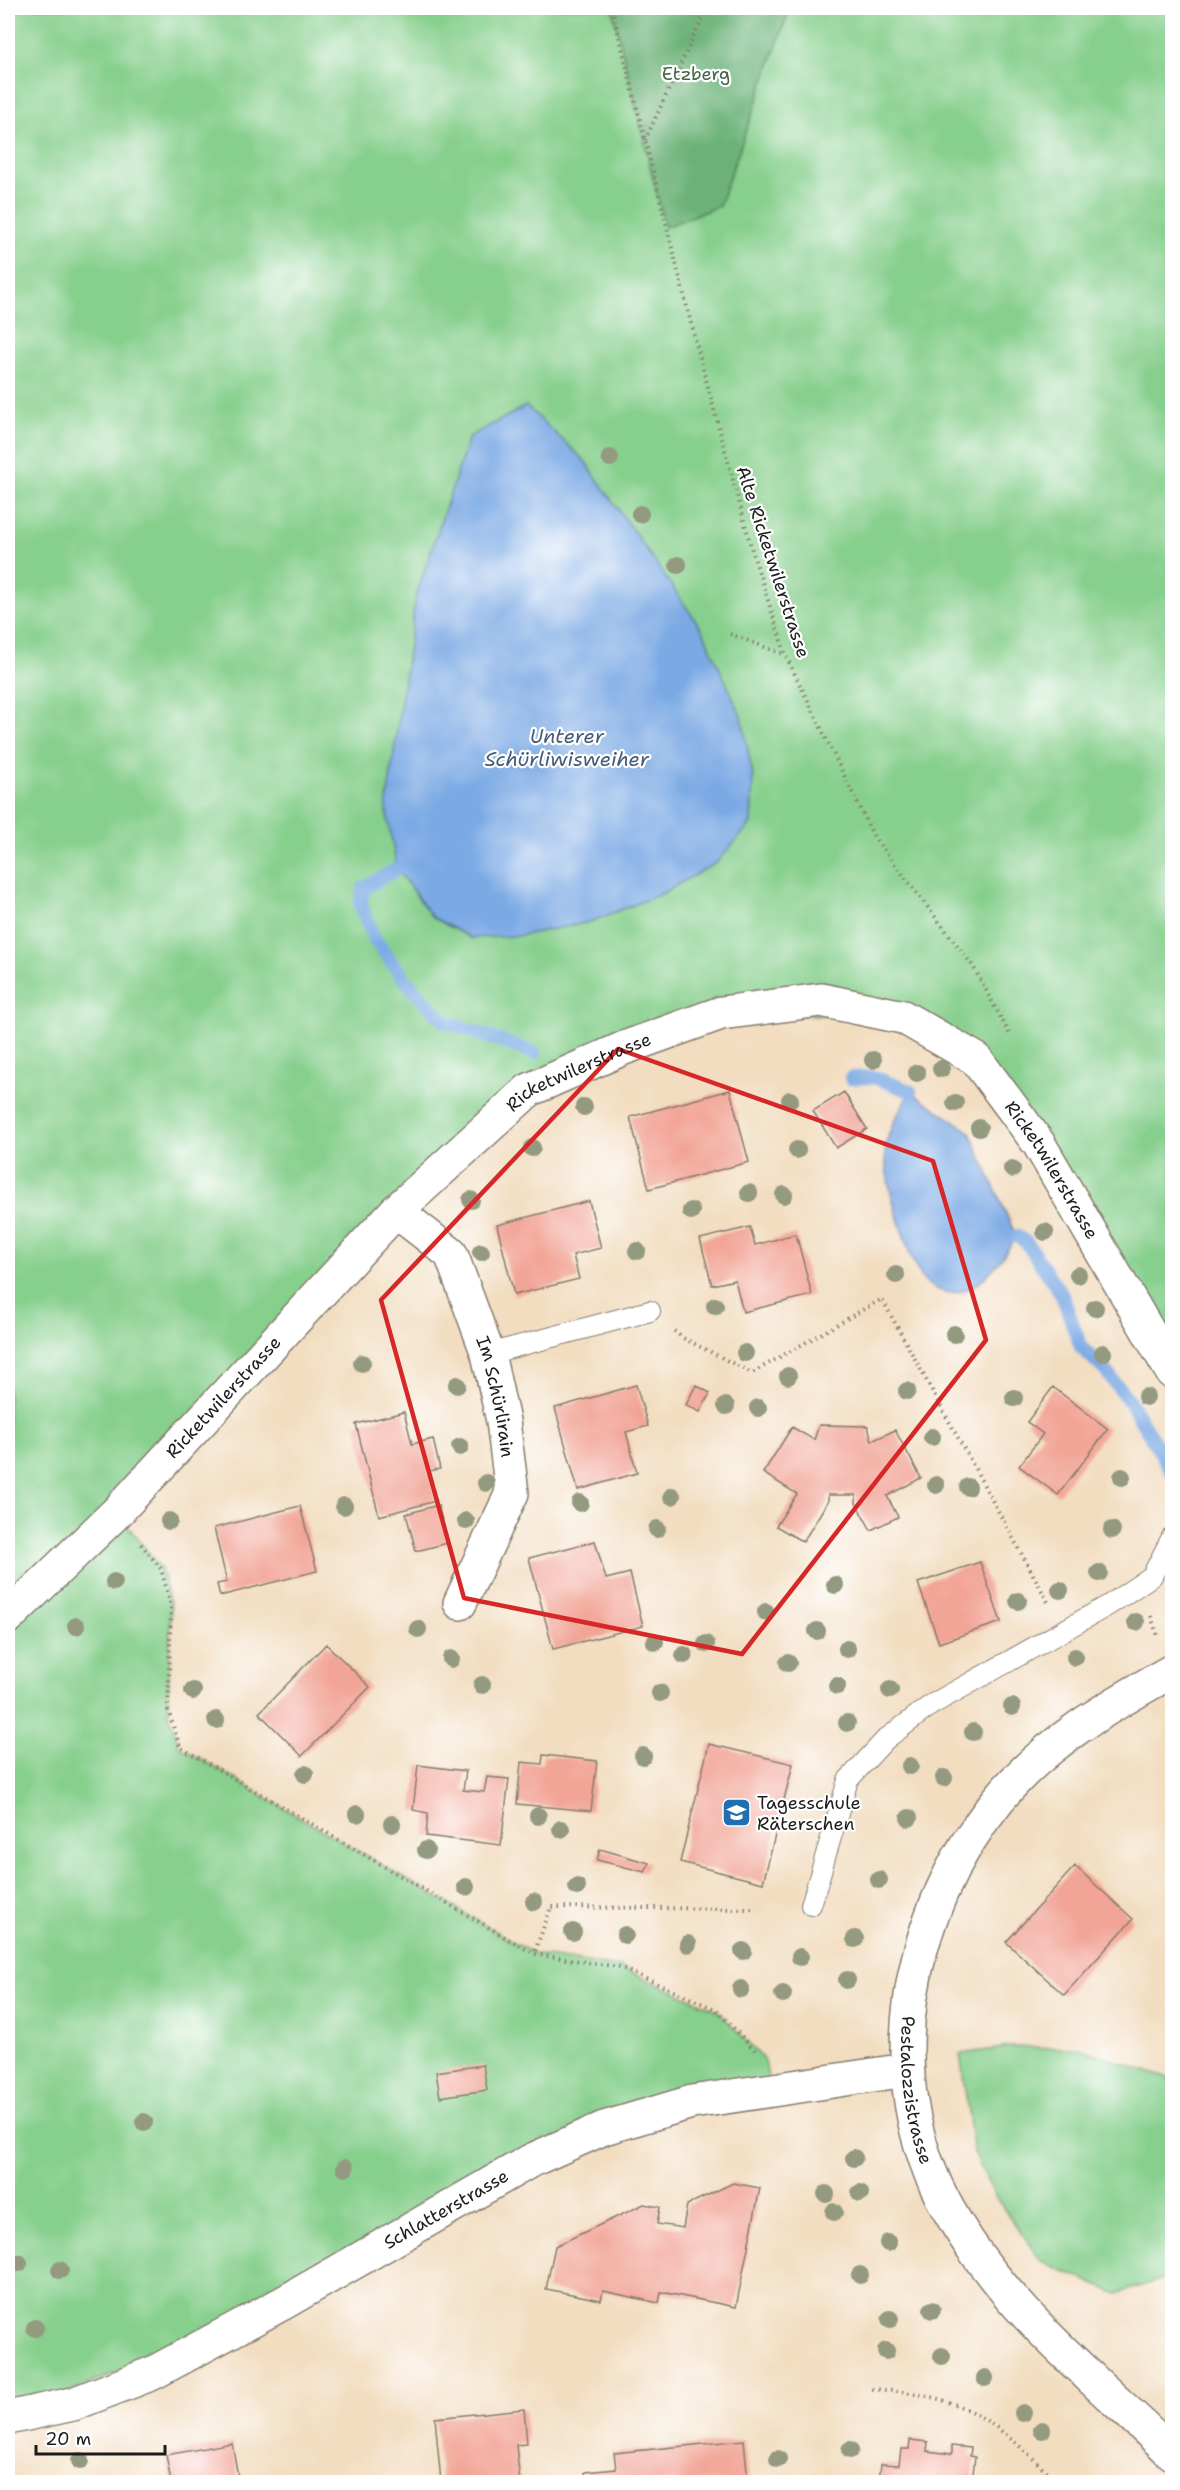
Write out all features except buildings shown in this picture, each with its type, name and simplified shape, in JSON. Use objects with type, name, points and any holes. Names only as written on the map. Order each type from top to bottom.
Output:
[{"type":"street","name":"Ricketwilerstrasse","points":[[8,1617],[117,1512],[396,1212],[529,1090],[624,1048],[721,1013],[821,1000],[903,1017],[976,1059],[1039,1144],[1173,1372]]},
{"type":"street","name":"Im Schürlirain","points":[[396,1212],[451,1254],[488,1353],[503,1421],[512,1493],[460,1603]]},
{"type":"street","name":"Pestalozzistrasse","points":[[1173,1671],[1101,1711],[1045,1754],[998,1800],[945,1880],[918,1953],[907,2019],[906,2070],[913,2115],[926,2162],[947,2208],[970,2246],[1018,2306],[1173,2452]]},
{"type":"street","name":"Schlatterstrasse","points":[[8,2418],[73,2403],[153,2373],[285,2302],[530,2161],[604,2127],[692,2102],[906,2070]]},
{"type":"lane","points":[[488,1353],[650,1311]]},
{"type":"lane","points":[[811,1905],[848,1780],[886,1739],[931,1705],[1062,1629],[1109,1605],[1152,1576],[1173,1537]]},
{"type":"path","name":"Alte Ricketwilerstrasse","points":[[612,8],[668,238],[753,554],[786,656],[874,837],[973,966],[1015,1044]]},
{"type":"path","points":[[645,140],[707,8]]},
{"type":"path","points":[[730,634],[786,656]]},
{"type":"path","points":[[650,1311],[683,1338],[752,1373],[882,1299],[1062,1629]]},
{"type":"path","points":[[117,1512],[160,1569],[171,1606],[168,1710],[180,1747],[534,1954],[619,1967],[717,2010],[757,2053]]},
{"type":"path","points":[[534,1954],[551,1907],[752,1909]]},
{"type":"path","points":[[872,2389],[914,2391],[952,2402],[982,2416],[1009,2435],[1058,2482]]},
{"type":"highlighted area","points":[[618,1049],[933,1161],[986,1340],[742,1654],[464,1598],[381,1300]]},
{"type":"green space","points":[[8,8],[612,8],[665,227],[719,206],[790,8],[1172,8],[1172,1372],[976,1059],[903,1017],[721,1013],[529,1090],[117,1512],[161,1569],[171,1606],[168,1710],[180,1747],[534,1954],[619,1967],[717,2010],[765,2061],[770,2090],[604,2128],[285,2302],[8,2418]],"holes":[[[386,808],[471,938],[432,917],[397,869]]]},
{"type":"green space","name":"Etzberg","points":[[612,8],[790,8],[719,206],[665,227]]},
{"type":"green space","points":[[1011,2047],[1079,2048],[1172,2080],[1172,2182],[1168,2191],[1172,2207],[1172,2276],[1117,2294],[1041,2261],[995,2196],[974,2153],[960,2054]]},
{"type":"water","name":"Unterer Schürliwisweiher","points":[[526,406],[584,460],[703,631],[742,718],[753,776],[751,824],[716,863],[661,894],[590,922],[518,936],[471,938],[432,917],[397,869],[386,808],[416,596],[469,437]]},
{"type":"water","points":[[910,1091],[970,1132],[1016,1236],[991,1271],[968,1289],[955,1293],[942,1291],[928,1284],[919,1273],[902,1231],[890,1188],[885,1155],[886,1146],[893,1125]]},
{"type":"waterway","points":[[397,869],[364,888],[360,903],[374,939],[406,981],[444,1021],[534,1053]]},
{"type":"waterway","points":[[851,1078],[874,1077],[910,1091]]},
{"type":"waterway","points":[[1016,1236],[1026,1242],[1062,1295],[1081,1347],[1104,1369],[1130,1402],[1172,1472]]},
{"type":"place","name":"Tagesschule Räterschen","points":[[736,1813]]}]
